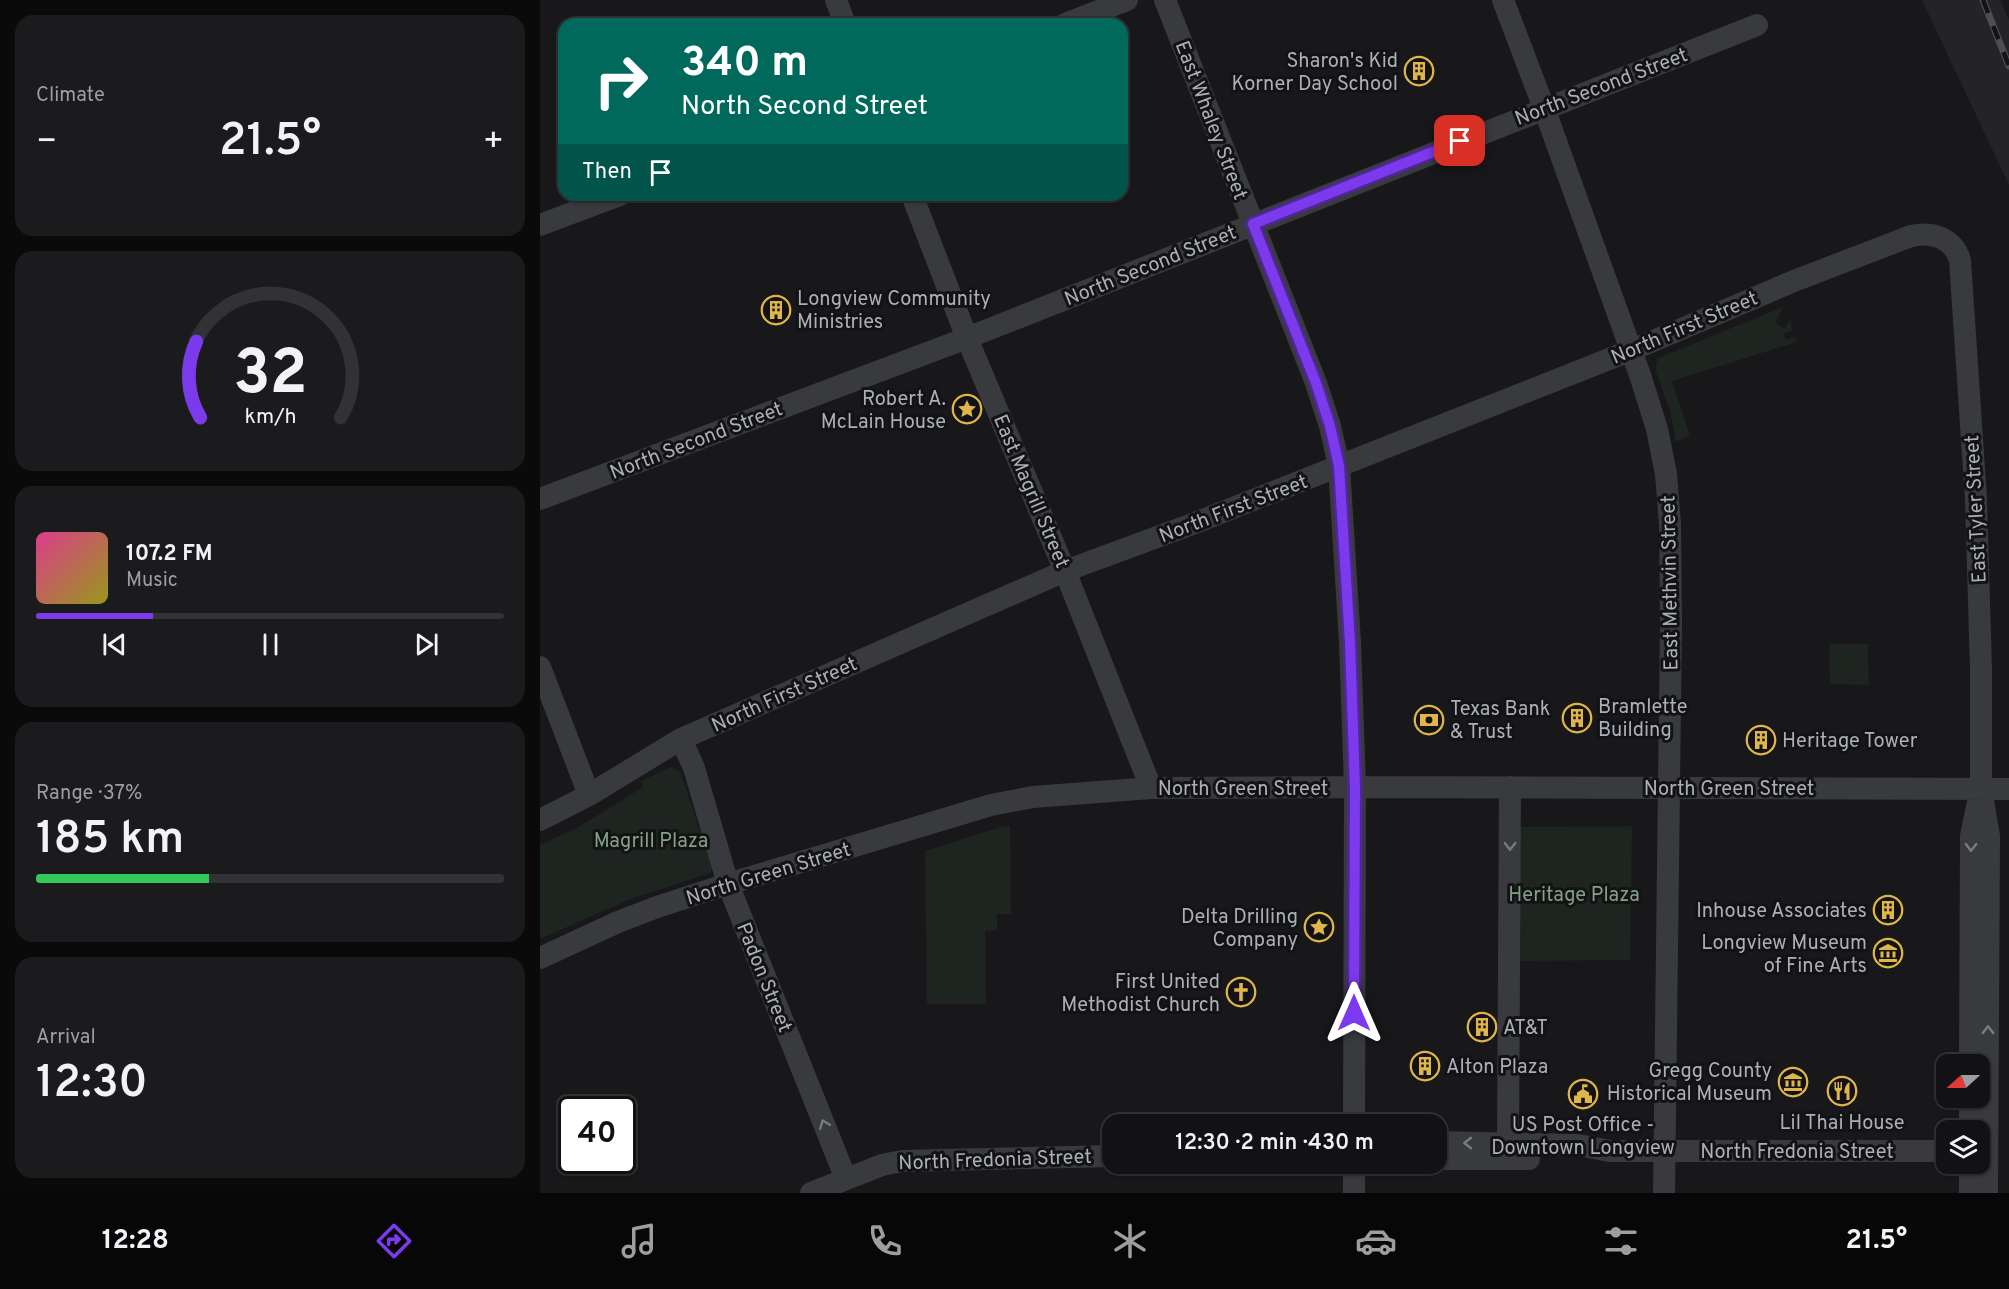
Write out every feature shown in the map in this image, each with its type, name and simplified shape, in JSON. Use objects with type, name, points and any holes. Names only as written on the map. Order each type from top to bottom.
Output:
[{"type":"street","points":[[836,0],[843,18]]},
{"type":"street","points":[[1080,18],[1127,0]]},
{"type":"street","name":"East Whaley Street","points":[[1165,0],[1316,383],[1330,426],[1339,466],[1355,787],[1354,1114]]},
{"type":"street","name":"East Methvin Street","points":[[1503,0],[1632,350],[1657,429],[1669,497],[1671,623],[1664,1193]]},
{"type":"street","name":"North Second Street","points":[[540,499],[967,338],[1757,25]]},
{"type":"street","points":[[540,225],[604,201]]},
{"type":"street","name":"East Magrill Street","points":[[914,201],[967,338],[1065,572],[1151,788]]},
{"type":"street","name":"North First Street","points":[[540,820],[589,795],[681,739],[1065,572],[1632,350],[1794,281],[1898,241],[1920,234],[1941,238]]},
{"type":"street","name":"East Tyler Street","points":[[1941,238],[1958,253],[1961,268],[1976,499],[1981,669],[1981,789],[1989,836],[1987,1120]]},
{"type":"street","points":[[540,667],[589,795]]},
{"type":"street","name":"Padon Street","points":[[681,739],[693,768],[728,884],[846,1179]]},
{"type":"street","points":[[1508,1143],[1510,787]]},
{"type":"street","name":"North Green Street","points":[[540,958],[630,917],[728,884],[991,805],[1033,797],[1151,788],[2009,789]]},
{"type":"street","name":"East Tyler Street","points":[[1970,1054],[1971,836],[1981,789]]},
{"type":"street","name":"North Fredonia Street","points":[[1447,1142],[1578,1145],[1610,1151],[1936,1152]]},
{"type":"street","name":"North Fredonia Street","points":[[1447,1159],[1578,1159],[1610,1151]]},
{"type":"street","name":"North Fredonia Street","points":[[811,1193],[892,1162],[922,1159],[1102,1156]]},
{"type":"street","points":[[1354,1174],[1354,1193]]},
{"type":"street","name":"East Tyler Street","points":[[1970,1193],[1978,1174]]},
{"type":"street","name":"East Tyler Street","points":[[1987,1174],[1987,1193]]},
{"type":"shaded area","points":[[1922,0],[2000,0],[2009,20],[2009,185]]},
{"type":"green space","points":[[1783,307],[1775,322],[1784,329],[1790,320],[1793,330],[1784,334],[1786,340],[1796,337],[1797,342],[1672,381],[1690,436],[1676,442],[1670,411],[1656,372],[1658,358]]},
{"type":"green space","points":[[1829,644],[1868,644],[1869,685],[1830,684]]},
{"type":"green space","name":"Magrill Plaza","points":[[671,767],[680,771],[712,866],[711,873],[628,900],[540,939],[540,845],[577,828],[643,787],[641,781]]},
{"type":"green space","points":[[1010,826],[1011,914],[997,914],[997,930],[985,931],[986,1004],[927,1004],[925,851]]},
{"type":"green space","name":"Heritage Plaza","points":[[1632,826],[1630,960],[1516,961],[1517,827]]},
{"type":"railway","points":[[1983,0],[2009,66]]},
{"type":"place","name":"Sharon's Kid Korner Day School","points":[[1419,71]]},
{"type":"place","name":"Longview Community Ministries","points":[[776,310]]},
{"type":"place","name":"Robert A. McLain House","points":[[967,409]]},
{"type":"place","name":"Bramlette Building","points":[[1577,718]]},
{"type":"place","name":"Texas Bank & Trust","points":[[1429,720]]},
{"type":"place","name":"Heritage Tower","points":[[1761,740]]},
{"type":"place","name":"Inhouse Associates","points":[[1888,910]]},
{"type":"place","name":"Delta Drilling Company","points":[[1319,927]]},
{"type":"place","name":"Longview Museum of Fine Arts","points":[[1888,953]]},
{"type":"place","name":"First United Methodist Church","points":[[1241,992]]},
{"type":"place","name":"AT&T","points":[[1482,1027]]},
{"type":"place","name":"Alton Plaza","points":[[1425,1066]]},
{"type":"place","name":"Gregg County Historical Museum","points":[[1793,1082]]},
{"type":"place","name":"Lil Thai House","points":[[1842,1091]]},
{"type":"place","name":"US Post Office - Downtown Longview","points":[[1583,1094]]},
{"type":"route","points":[[1354,1013],[1355,787],[1350,642],[1339,466],[1336,447],[1316,383],[1253,224],[1460,141]]}]
